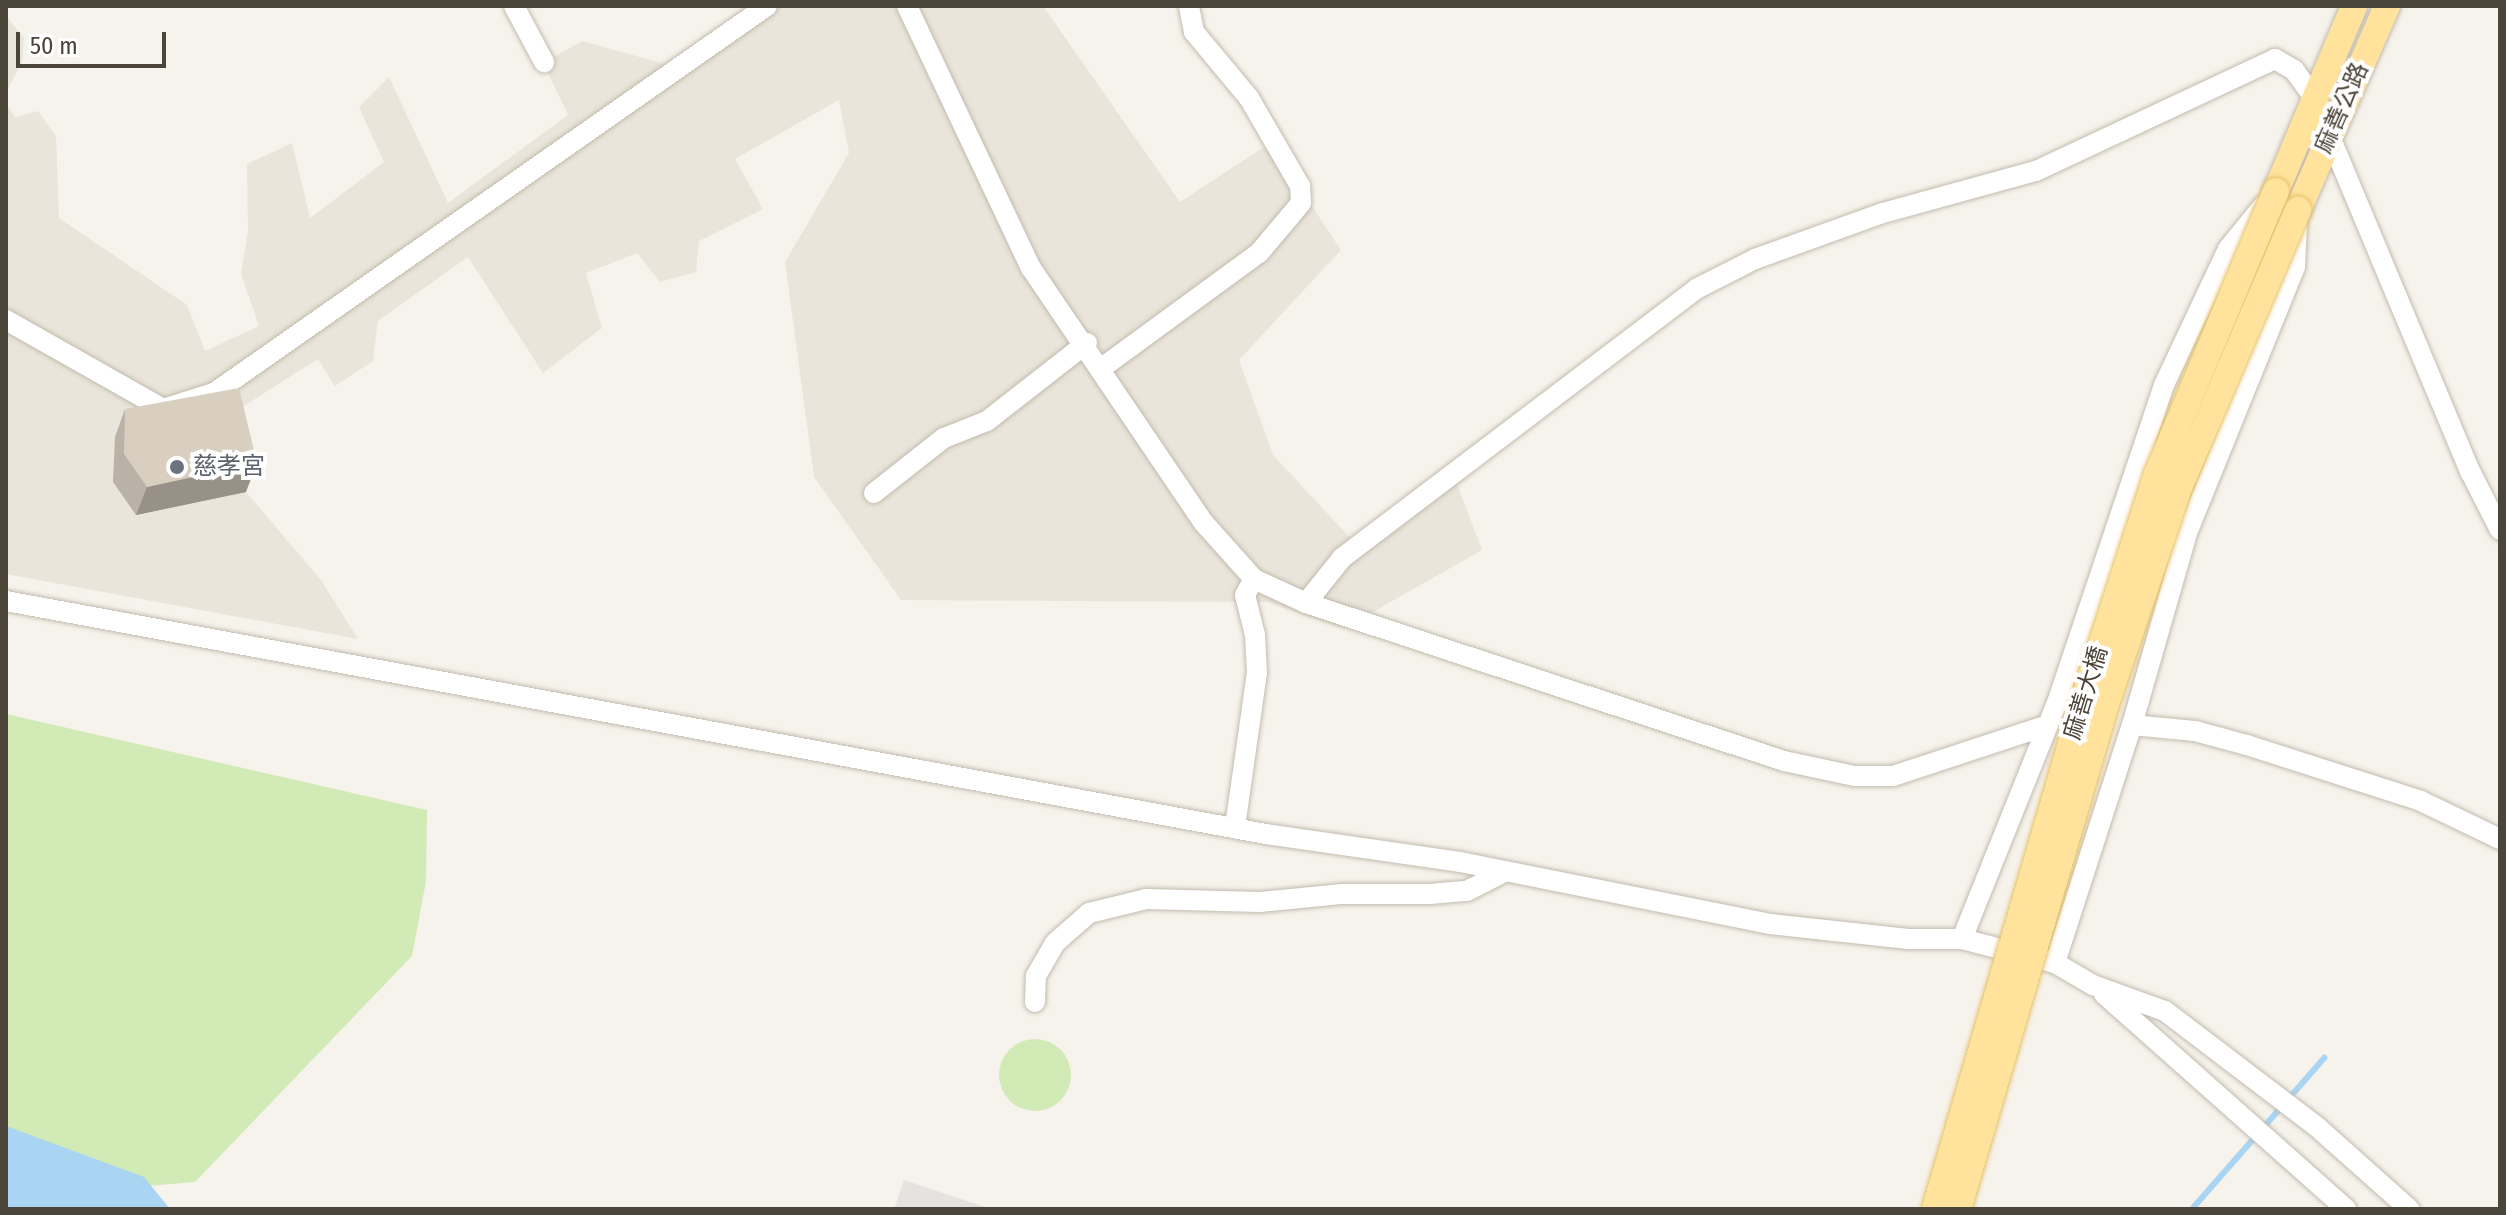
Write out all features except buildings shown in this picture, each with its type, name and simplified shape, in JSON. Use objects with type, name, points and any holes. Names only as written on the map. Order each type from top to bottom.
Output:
[{"type":"main road","name":"麻善公路","points":[[2276,191],[2313,96],[2354,6]]},
{"type":"main road","name":"麻善公路","points":[[2298,210],[2387,6]]},
{"type":"main road","name":"麻善大橋","points":[[1935,1209],[2090,679],[2157,474],[2276,191]]},
{"type":"main road","name":"麻善大橋","points":[[1958,1209],[2105,707],[2173,504],[2298,210]]},
{"type":"street","points":[[514,6],[544,62]]},
{"type":"street","points":[[6,320],[163,409],[214,393],[767,6]]},
{"type":"street","points":[[907,6],[1031,268],[1087,343],[1203,522],[1254,579],[1306,603],[1784,761],[1854,776],[1893,776],[2048,725]]},
{"type":"street","points":[[1103,367],[1259,253],[1301,203],[1300,186],[1249,98],[1194,32],[1189,6]]},
{"type":"street","points":[[1306,603],[1342,558],[1696,289],[1755,259],[1883,213],[2036,171],[2262,62],[2284,62],[2313,96],[2471,473],[2500,530]]},
{"type":"street","points":[[1962,939],[2048,725],[2164,385],[2228,249],[2276,191]]},
{"type":"street","points":[[2055,963],[2132,725],[2187,533],[2295,267],[2298,210]]},
{"type":"street","points":[[874,493],[905,464],[944,438],[987,421],[1087,343]]},
{"type":"street","points":[[1235,827],[1257,673],[1255,635],[1245,595],[1254,579]]},
{"type":"street","points":[[6,601],[1235,827],[1504,872],[1770,924],[1908,939],[1962,939],[2055,963],[2093,985],[2165,1011],[2316,1126],[2409,1209]]},
{"type":"street","points":[[2132,725],[2195,731],[2247,745],[2421,801],[2500,839]]},
{"type":"street","points":[[1035,1002],[1036,976],[1055,943],[1089,913],[1146,899],[1260,902],[1467,891],[1504,872]]},
{"type":"street","points":[[2093,985],[2346,1209]]},
{"type":"shaded area","points":[[752,6],[1043,6],[1180,202],[1270,143],[1341,250],[1239,360],[1273,455],[1354,542],[1454,476],[1482,550],[1343,629],[1268,602],[901,600],[814,477],[785,262],[849,153],[839,100],[735,159],[763,209],[699,241],[696,272],[660,282],[637,253],[586,273],[602,328],[543,373],[468,257],[378,321],[373,361],[335,386],[318,359],[228,416],[136,515],[246,492],[321,580],[358,639],[6,574],[6,104],[15,117],[38,111],[56,136],[59,218],[187,305],[205,351],[259,326],[241,274],[248,231],[247,164],[292,143],[310,218],[384,162],[359,107],[389,77],[448,203],[568,115],[543,63],[582,41],[676,67]]},
{"type":"shaded area","points":[[6,16],[24,38],[22,61],[6,93]]},
{"type":"shaded area","points":[[904,1180],[991,1209],[894,1209]]},
{"type":"green space","points":[[6,714],[427,810],[426,881],[412,956],[195,1182],[123,1188],[6,1150]]},
{"type":"green space","points":[[1035,1039],[1061,1049],[1071,1075],[1061,1101],[1035,1111],[1009,1101],[999,1075],[1009,1049]]},
{"type":"water","points":[[6,1126],[144,1177],[170,1209],[6,1209]]},
{"type":"waterway","points":[[2192,1209],[2324,1058]]},
{"type":"place","name":"慈孝宮","points":[[177,467]]}]
